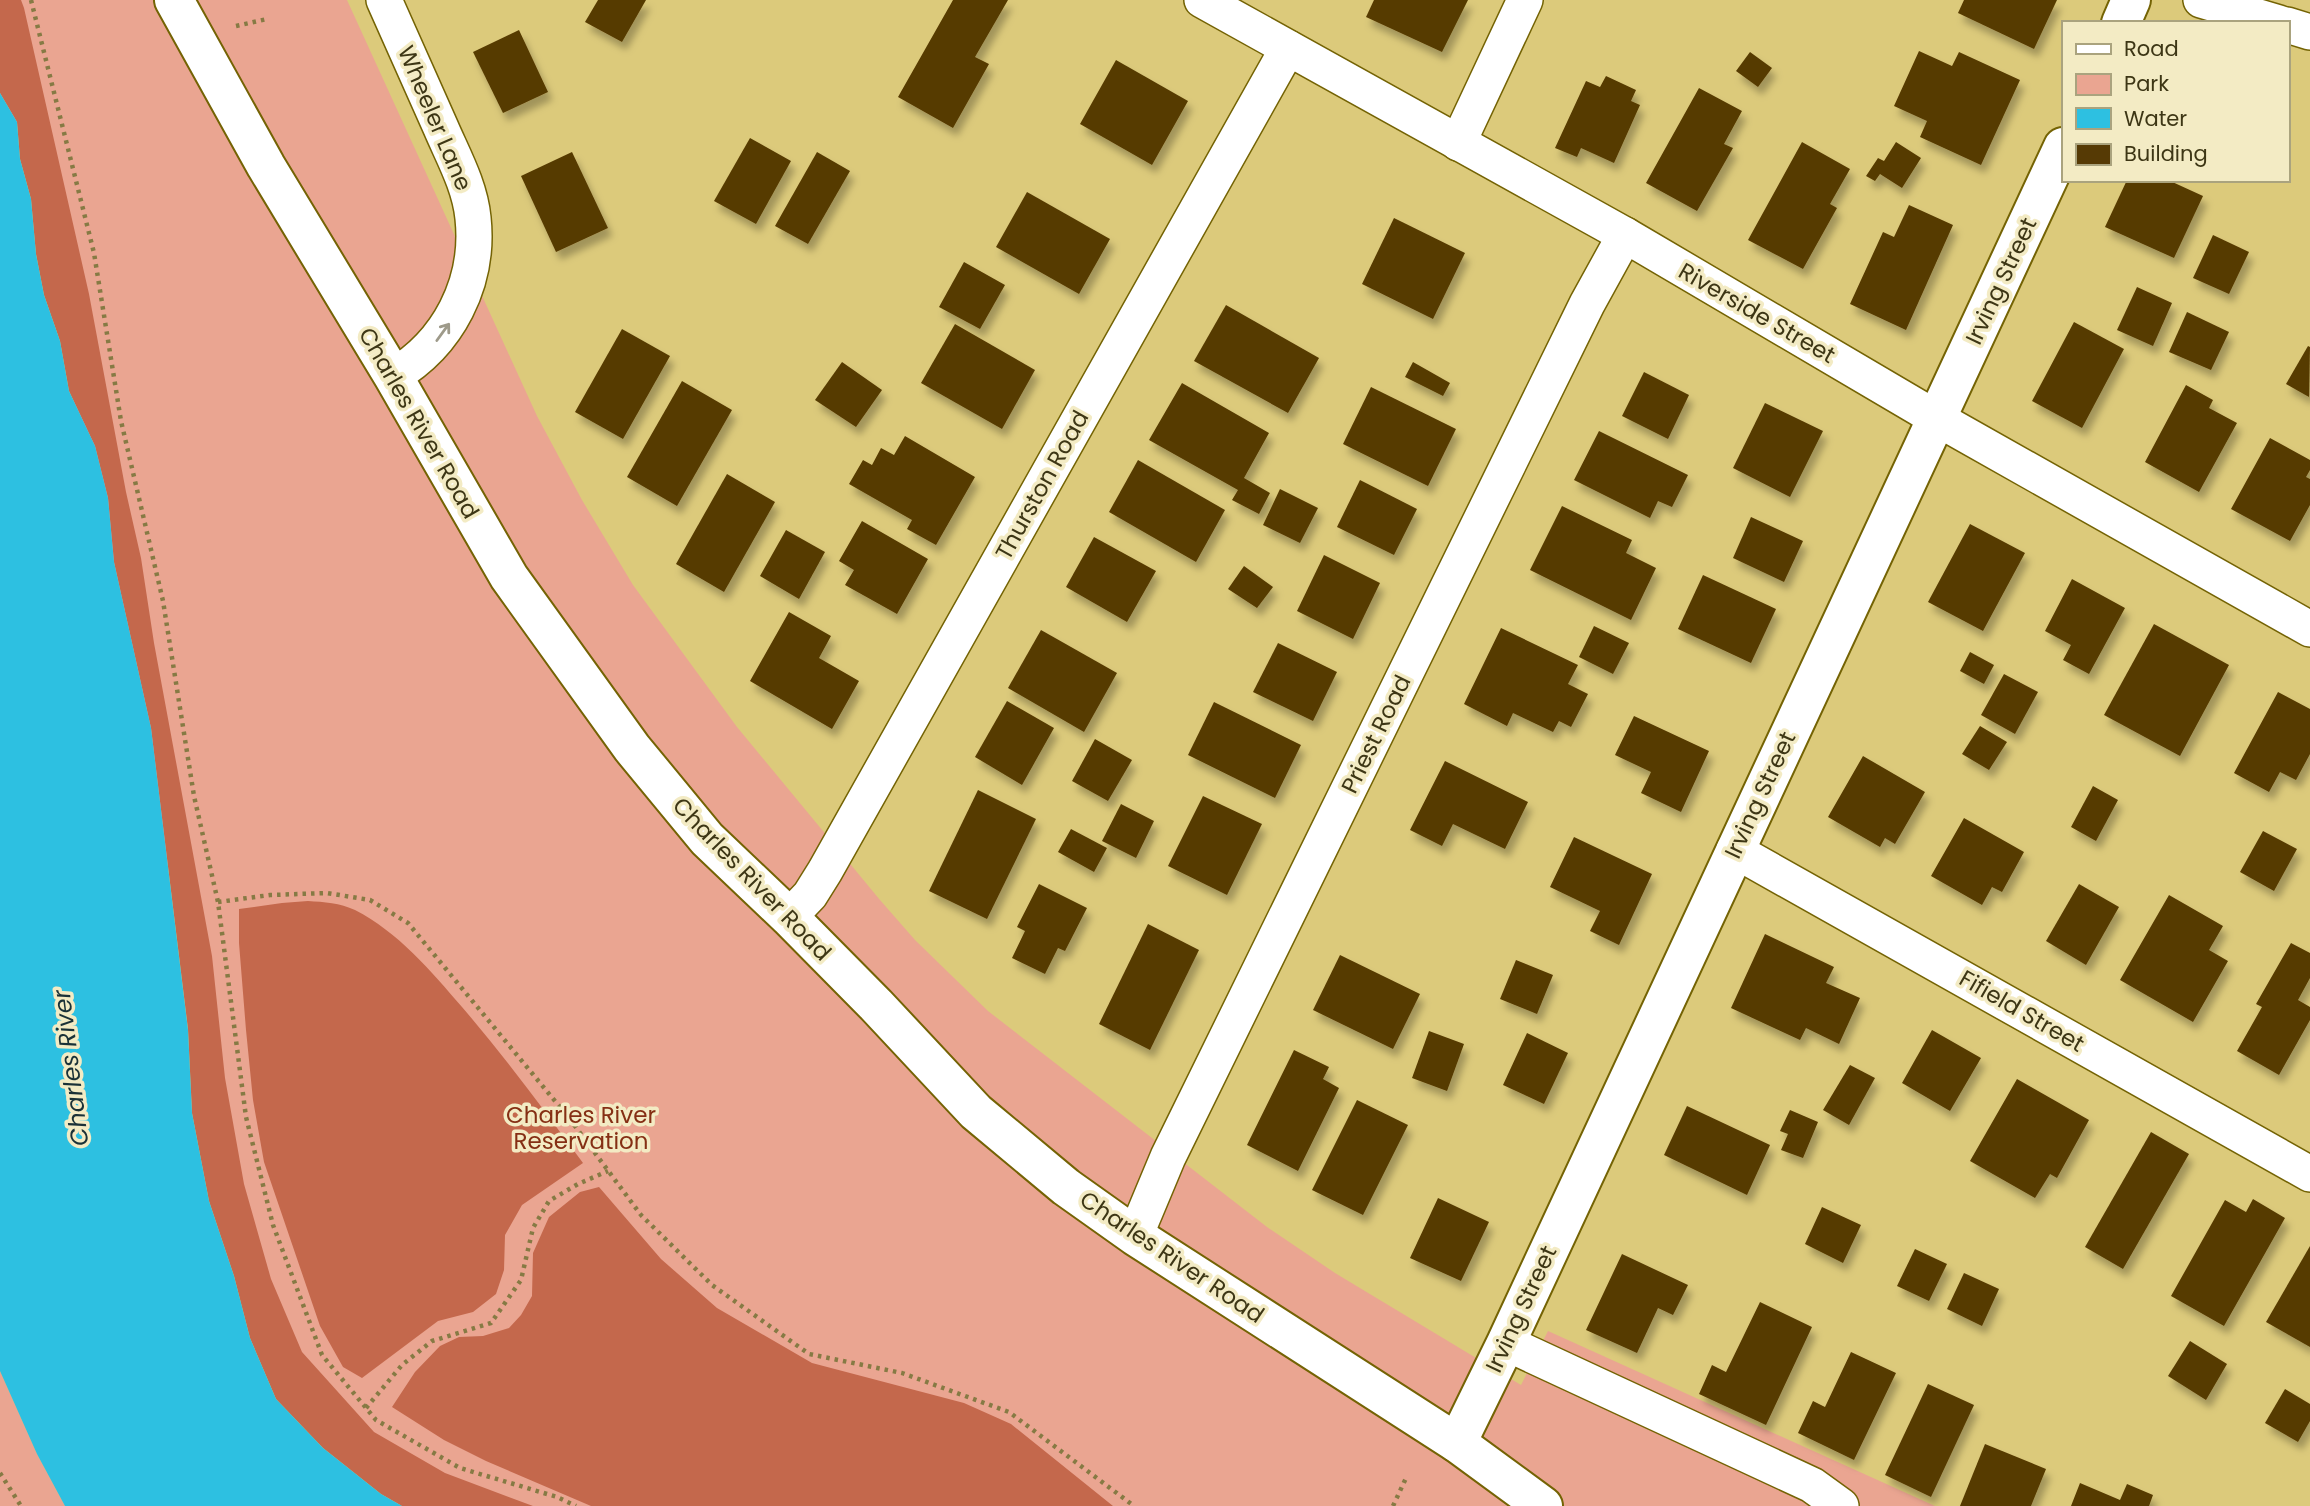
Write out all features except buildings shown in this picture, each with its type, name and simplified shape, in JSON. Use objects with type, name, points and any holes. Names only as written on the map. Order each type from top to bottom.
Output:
[{"type":"street","name":"Charles River Road","points":[[174,0],[266,166],[393,376],[509,577],[632,748],[706,839],[789,917],[976,1112],[1066,1187],[1135,1236],[1457,1443],[1544,1506]]},
{"type":"street","name":"Wheeler Lane","points":[[384,0],[459,170],[474,218],[473,254],[469,273],[450,323],[431,348],[393,376]]},
{"type":"street","name":"Riverside Street","points":[[1202,0],[1625,235],[1936,418],[2310,629]]},
{"type":"street","points":[[1458,143],[1525,0]]},
{"type":"street","points":[[2122,21],[2131,0]]},
{"type":"street","points":[[2201,0],[2272,21]]},
{"type":"street","points":[[2289,26],[2310,32]]},
{"type":"street","name":"Thurston Road","points":[[789,917],[810,895],[825,872],[1288,48]]},
{"type":"street","name":"Irving Street","points":[[1457,1443],[2062,149]]},
{"type":"street","name":"Priest Road","points":[[1135,1236],[1193,1107],[1581,317],[1625,235]]},
{"type":"street","name":"Fifield Street","points":[[1734,849],[2310,1174]]},
{"type":"street","points":[[1506,1343],[1812,1485],[1841,1506]]},
{"type":"path","points":[[31,0],[94,253],[121,421],[163,601],[194,796],[218,902],[246,1117],[273,1225],[322,1356],[376,1420],[460,1468],[557,1497],[576,1506]]},
{"type":"path","points":[[231,27],[267,19]]},
{"type":"path","points":[[218,902],[270,895],[327,893],[370,900],[408,923],[569,1118],[641,1215],[712,1285],[809,1354],[902,1373],[1009,1412],[1134,1506]]},
{"type":"path","points":[[366,1408],[402,1365],[432,1341],[491,1323],[521,1280],[533,1228],[549,1201],[608,1171]]},
{"type":"path","points":[[0,1472],[21,1506]]},
{"type":"path","points":[[1392,1506],[1406,1478]]},
{"type":"green space","name":"Charles River Reservation","points":[[0,0],[347,0],[537,416],[582,500],[633,585],[737,727],[880,900],[915,940],[988,1011],[1267,1227],[1335,1273],[1521,1385],[1548,1331],[1935,1506],[402,1506],[276,1399],[17,122],[0,93]]},
{"type":"green space","points":[[0,1371],[37,1454],[65,1506],[0,1506]]},
{"type":"shaded area","points":[[0,0],[21,0],[24,8],[89,294],[141,558],[154,643],[212,956],[225,1078],[244,1184],[271,1279],[302,1352],[374,1432],[445,1473],[533,1506],[402,1506],[381,1494],[323,1448],[276,1399],[250,1338],[234,1276],[209,1201],[192,1113],[188,1029],[151,728],[114,562],[108,498],[95,446],[69,391],[60,341],[44,295],[36,254],[31,199],[20,159],[17,122],[0,93]]},
{"type":"shaded area","points":[[308,901],[338,904],[355,910],[386,929],[413,953],[494,1045],[583,1163],[522,1205],[505,1235],[504,1270],[496,1294],[473,1312],[438,1321],[362,1378],[343,1367],[320,1326],[264,1162],[253,1100],[239,943],[239,909]]},
{"type":"shaded area","points":[[599,1187],[661,1259],[717,1308],[812,1363],[964,1403],[1011,1424],[1113,1506],[591,1506],[486,1461],[444,1440],[392,1407],[415,1372],[440,1346],[459,1337],[483,1336],[509,1328],[521,1315],[532,1296],[533,1253],[549,1217],[580,1192]]},
{"type":"water","name":"Charles River","points":[[0,93],[17,122],[20,159],[31,199],[36,254],[44,295],[60,341],[69,391],[95,446],[108,498],[114,562],[151,728],[188,1030],[192,1113],[209,1201],[234,1276],[250,1338],[276,1399],[323,1448],[381,1494],[402,1506],[65,1506],[37,1454],[0,1371]]}]
